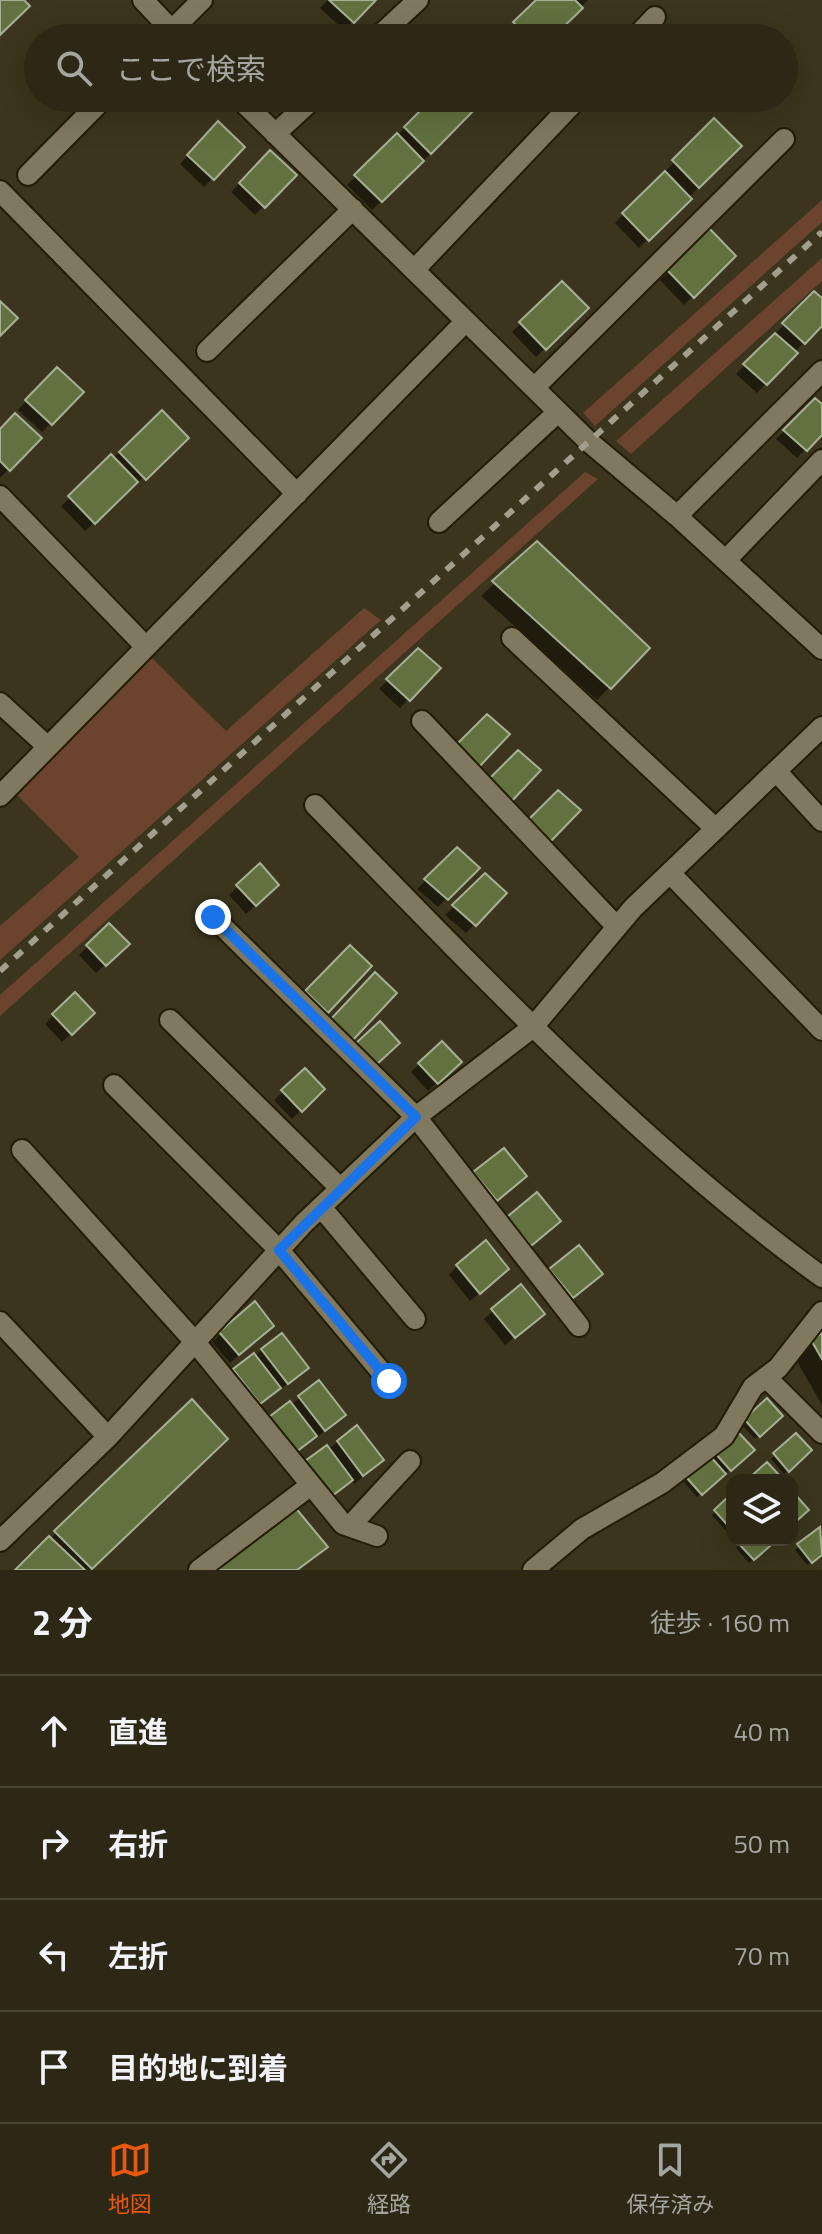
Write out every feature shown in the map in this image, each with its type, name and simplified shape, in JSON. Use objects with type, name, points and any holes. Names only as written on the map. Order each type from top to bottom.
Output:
[{"type":"street","points":[[143,0],[163,24]]},
{"type":"street","points":[[181,24],[202,0]]},
{"type":"street","points":[[392,24],[418,0]]},
{"type":"street","points":[[648,24],[655,17]]},
{"type":"street","points":[[28,175],[90,112]]},
{"type":"street","points":[[253,112],[558,412],[822,649]]},
{"type":"street","points":[[275,134],[299,112]]},
{"type":"street","points":[[415,269],[565,112]]},
{"type":"street","points":[[534,388],[784,139]]},
{"type":"street","points":[[0,191],[297,494]]},
{"type":"street","points":[[207,351],[353,209]]},
{"type":"street","points":[[0,796],[466,321]]},
{"type":"street","points":[[677,516],[822,371]]},
{"type":"street","points":[[439,522],[558,412]]},
{"type":"street","points":[[726,560],[822,460]]},
{"type":"street","points":[[0,496],[146,647]]},
{"type":"street","points":[[512,638],[716,829]]},
{"type":"street","points":[[0,703],[48,747]]},
{"type":"street","points":[[422,721],[617,927]]},
{"type":"street","points":[[0,1541],[108,1437],[340,1188],[416,1117],[533,1027],[617,927],[822,727]]},
{"type":"street","points":[[776,771],[822,821]]},
{"type":"street","points":[[315,805],[533,1027],[742,1219],[822,1277]]},
{"type":"street","points":[[670,873],[822,1030]]},
{"type":"street","points":[[213,917],[416,1117],[579,1326]]},
{"type":"street","points":[[170,1020],[340,1188]]},
{"type":"street","points":[[114,1085],[279,1250],[389,1381]]},
{"type":"street","points":[[22,1150],[195,1342],[343,1524],[377,1536]]},
{"type":"street","points":[[321,1207],[415,1319]]},
{"type":"street","points":[[533,1570],[582,1529],[662,1483],[724,1436],[753,1387],[778,1368],[822,1312]]},
{"type":"street","points":[[0,1322],[108,1437]]},
{"type":"street","points":[[766,1377],[822,1433]]},
{"type":"street","points":[[350,1526],[410,1461]]},
{"type":"street","points":[[199,1570],[311,1485]]},
{"type":"shaded area","points":[[822,200],[822,222],[595,426],[583,413]]},
{"type":"shaded area","points":[[822,258],[822,281],[631,454],[616,441]]},
{"type":"shaded area","points":[[585,472],[598,479],[0,1016],[0,995]]},
{"type":"shaded area","points":[[364,608],[381,620],[0,960],[0,926],[79,857],[16,794],[149,655],[226,731]]},
{"type":"building","points":[[0,0],[24,0],[30,6],[0,35]]},
{"type":"building","points":[[329,0],[376,0],[354,23]]},
{"type":"building","points":[[536,0],[575,0],[583,8],[566,24],[513,22]]},
{"type":"building","points":[[419,112],[472,112],[431,154],[404,127]]},
{"type":"building","points":[[714,118],[742,146],[699,188],[672,160]]},
{"type":"building","points":[[218,121],[245,147],[214,180],[187,155]]},
{"type":"building","points":[[397,133],[424,161],[382,202],[354,175]]},
{"type":"building","points":[[270,150],[297,175],[265,208],[239,183]]},
{"type":"building","points":[[665,171],[692,199],[649,241],[622,213]]},
{"type":"building","points":[[709,228],[736,256],[694,298],[667,270]]},
{"type":"building","points":[[562,281],[589,308],[546,350],[519,322]]},
{"type":"building","points":[[814,291],[822,298],[822,326],[805,344],[782,323]]},
{"type":"building","points":[[0,301],[18,318],[0,336]]},
{"type":"building","points":[[775,333],[798,353],[767,385],[743,364]]},
{"type":"building","points":[[57,367],[84,392],[52,425],[25,400]]},
{"type":"building","points":[[815,398],[822,404],[822,435],[807,451],[783,430]]},
{"type":"building","points":[[162,410],[189,438],[146,480],[119,452]]},
{"type":"building","points":[[15,413],[42,438],[10,471],[0,461],[0,429]]},
{"type":"building","points":[[111,454],[138,482],[95,524],[68,496]]},
{"type":"building","points":[[537,541],[650,648],[611,689],[492,581]]},
{"type":"building","points":[[418,648],[441,668],[410,701],[386,679]]},
{"type":"building","points":[[487,714],[510,734],[479,767],[455,746]]},
{"type":"building","points":[[518,750],[541,770],[510,803],[486,782]]},
{"type":"building","points":[[558,790],[581,810],[549,843],[526,822]]},
{"type":"building","points":[[457,847],[480,868],[448,900],[424,879]]},
{"type":"building","points":[[260,863],[279,885],[256,906],[236,885]]},
{"type":"building","points":[[485,873],[507,893],[476,926],[452,905]]},
{"type":"building","points":[[109,923],[130,944],[106,966],[86,945]]},
{"type":"building","points":[[350,945],[372,966],[328,1013],[305,991]]},
{"type":"building","points":[[375,972],[397,993],[353,1040],[331,1019]]},
{"type":"building","points":[[75,992],[95,1013],[72,1035],[52,1014]]},
{"type":"building","points":[[380,1021],[400,1043],[376,1065],[356,1043]]},
{"type":"building","points":[[442,1041],[462,1062],[438,1084],[418,1063]]},
{"type":"building","points":[[305,1068],[325,1089],[302,1112],[281,1090]]},
{"type":"building","points":[[504,1148],[527,1176],[497,1201],[473,1172]]},
{"type":"building","points":[[537,1192],[561,1221],[531,1246],[507,1217]]},
{"type":"building","points":[[486,1240],[509,1269],[480,1294],[456,1265]]},
{"type":"building","points":[[579,1245],[603,1274],[573,1298],[549,1269]]},
{"type":"building","points":[[521,1284],[545,1314],[515,1338],[491,1309]]},
{"type":"building","points":[[255,1301],[274,1326],[239,1355],[219,1332]]},
{"type":"building","points":[[282,1333],[309,1368],[288,1384],[261,1349]]},
{"type":"building","points":[[822,1333],[822,1359],[811,1340]]},
{"type":"building","points":[[254,1353],[281,1388],[260,1404],[233,1369]]},
{"type":"building","points":[[319,1380],[346,1415],[325,1431],[298,1396]]},
{"type":"building","points":[[767,1398],[783,1416],[760,1437],[744,1419]]},
{"type":"building","points":[[192,1399],[228,1439],[92,1569],[54,1531]]},
{"type":"building","points":[[290,1401],[317,1436],[296,1452],[269,1417]]},
{"type":"building","points":[[357,1425],[384,1460],[363,1476],[337,1441]]},
{"type":"building","points":[[738,1432],[755,1450],[731,1471],[715,1453]]},
{"type":"building","points":[[796,1433],[812,1450],[789,1472],[773,1453]]},
{"type":"building","points":[[327,1445],[353,1480],[332,1496],[305,1461]]},
{"type":"building","points":[[710,1456],[726,1474],[702,1495],[686,1477]]},
{"type":"building","points":[[767,1462],[778,1474],[754,1474]]},
{"type":"building","points":[[798,1498],[809,1510],[798,1520]]},
{"type":"building","points":[[726,1499],[726,1524],[714,1510]]},
{"type":"building","points":[[294,1506],[328,1547],[297,1570],[215,1570]]},
{"type":"building","points":[[820,1527],[822,1555],[812,1563],[798,1543]]},
{"type":"building","points":[[49,1536],[85,1570],[15,1570]]},
{"type":"building","points":[[741,1546],[770,1546],[754,1560]]},
{"type":"railway","points":[[0,971],[822,232]]},
{"type":"route","points":[[213,917],[416,1117],[279,1250],[389,1381]]}]
